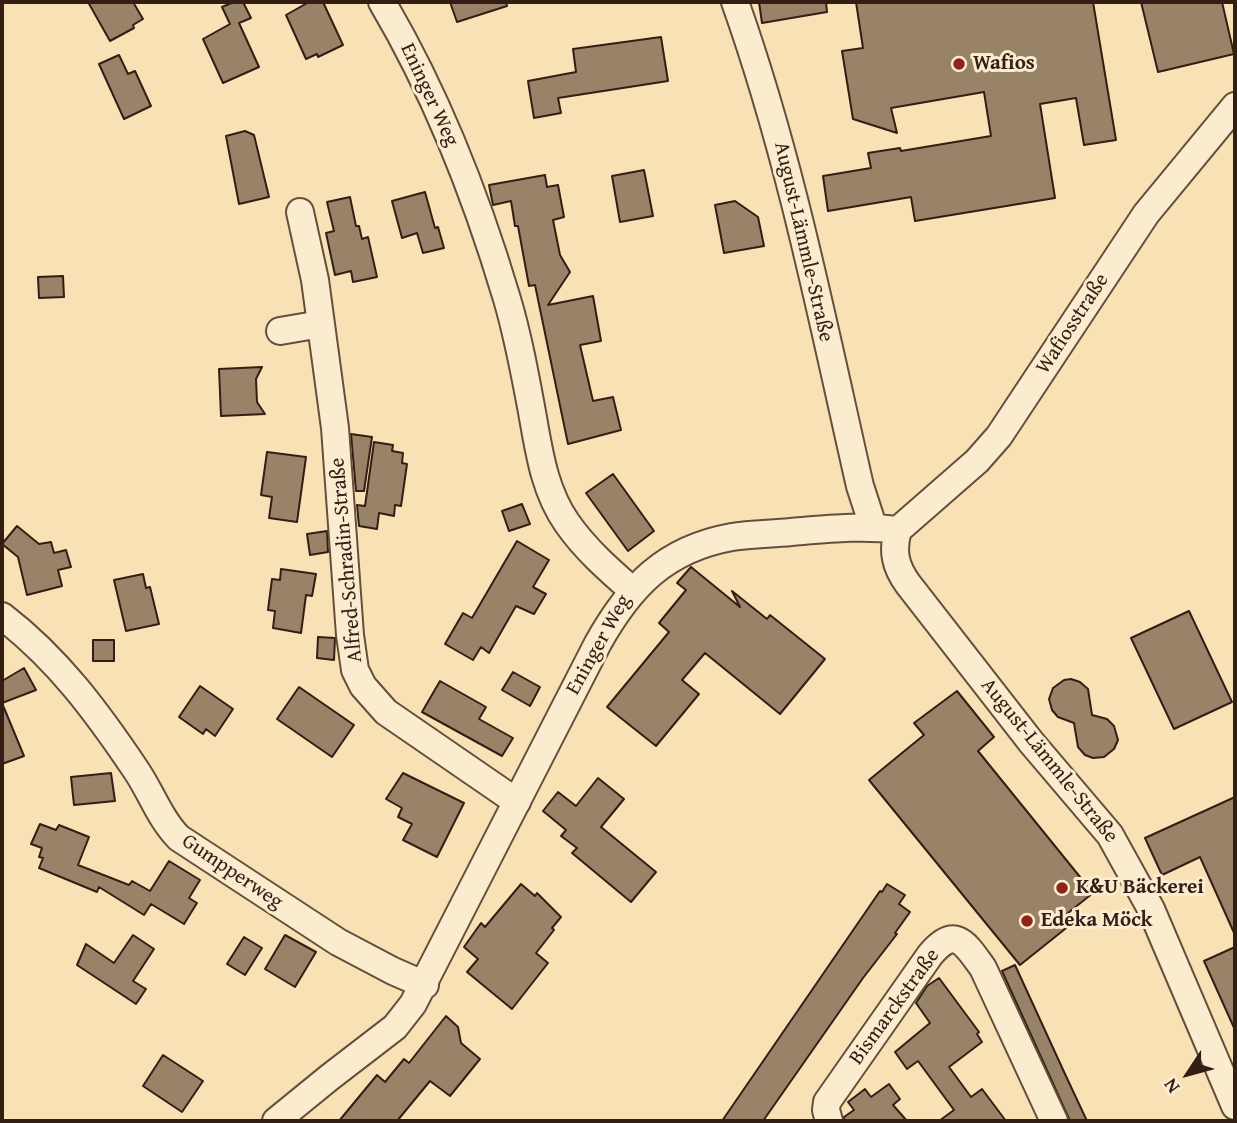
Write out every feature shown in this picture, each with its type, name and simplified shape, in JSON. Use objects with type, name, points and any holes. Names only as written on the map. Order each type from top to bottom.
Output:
[{"type":"street","name":"Eninger Weg","points":[[276,1121],[405,1017],[425,985],[598,643],[621,604],[633,591],[580,541],[551,495],[542,467],[513,323],[470,185],[431,93],[382,2]]},
{"type":"street","name":"August-Lämmle-Straße","points":[[735,2],[770,107],[860,486],[894,545],[899,571],[1031,742],[1110,835],[1151,909],[1235,1106]]},
{"type":"street","name":"Wafiosstraße","points":[[886,528],[978,461],[999,436],[1146,214],[1235,106]]},
{"type":"street","name":"Alfred-Schradin-Straße","points":[[300,212],[315,280],[335,428],[355,670],[374,701],[386,712],[517,802]]},
{"type":"street","points":[[280,331],[321,324]]},
{"type":"street","points":[[633,591],[657,568],[676,555],[714,541],[734,537],[886,528]]},
{"type":"street","name":"Gumpperweg","points":[[2,616],[37,645],[72,681],[137,771],[169,827],[179,838],[338,942],[425,985]]},
{"type":"street","name":"Bismarckstraße","points":[[829,1121],[825,1110],[827,1102],[930,955],[944,940],[950,938],[958,939],[968,947],[983,968],[1054,1121]]},
{"type":"building","points":[[88,2],[133,2],[143,19],[133,25],[134,28],[110,41]]},
{"type":"building","points":[[243,2],[251,18],[239,23],[259,67],[223,83],[203,39],[230,24],[222,7]]},
{"type":"building","points":[[309,2],[323,2],[343,45],[318,57],[317,54],[306,59],[286,15]]},
{"type":"building","points":[[450,2],[506,2],[507,6],[457,22]]},
{"type":"building","points":[[759,2],[826,2],[827,12],[762,23]]},
{"type":"building","points":[[856,2],[1093,2],[1116,140],[1084,145],[1076,98],[1040,104],[1055,198],[915,221],[911,197],[828,211],[823,176],[871,168],[868,153],[900,148],[901,151],[991,136],[984,92],[891,108],[897,133],[853,119],[842,51],[863,48]]},
{"type":"building","points":[[1141,2],[1222,2],[1234,54],[1158,72]]},
{"type":"building","points":[[661,37],[668,81],[558,98],[561,113],[534,118],[528,81],[576,72],[573,49]]},
{"type":"building","points":[[119,55],[128,74],[135,71],[151,106],[124,119],[99,64]]},
{"type":"building","points":[[245,131],[254,135],[269,197],[239,204],[226,136]]},
{"type":"building","points":[[644,170],[653,216],[620,222],[612,176]]},
{"type":"building","points":[[545,175],[547,187],[558,185],[564,217],[553,220],[560,255],[570,272],[548,305],[593,296],[601,341],[580,345],[593,401],[613,397],[621,430],[568,444],[535,285],[529,286],[511,201],[493,205],[489,185]]},
{"type":"building","points":[[425,192],[444,248],[423,253],[417,233],[402,238],[392,201]]},
{"type":"building","points":[[350,197],[356,226],[359,226],[362,239],[368,237],[377,277],[353,282],[351,271],[335,275],[326,233],[334,231],[327,202]]},
{"type":"building","points":[[735,201],[758,217],[764,246],[724,253],[715,205]]},
{"type":"building","points":[[63,276],[64,297],[39,298],[38,277]]},
{"type":"building","points":[[262,367],[256,379],[257,402],[265,414],[221,416],[219,369]]},
{"type":"building","points":[[351,434],[372,437],[364,491],[356,491]]},
{"type":"building","points":[[374,442],[393,445],[392,451],[403,453],[402,463],[407,464],[401,506],[395,505],[394,516],[379,513],[377,529],[359,526],[357,505],[365,506]]},
{"type":"building","points":[[267,452],[306,457],[297,522],[269,518],[272,497],[261,495]]},
{"type":"building","points":[[613,474],[654,531],[628,551],[586,493]]},
{"type":"building","points":[[522,504],[530,524],[509,531],[502,511]]},
{"type":"building","points":[[17,526],[39,544],[51,542],[54,553],[66,550],[71,567],[58,570],[62,586],[27,595],[18,557],[2,544]]},
{"type":"building","points":[[327,531],[328,552],[310,555],[307,534]]},
{"type":"building","points":[[517,541],[549,560],[533,587],[546,594],[534,614],[516,606],[489,653],[481,647],[473,660],[445,644],[463,613],[472,618]]},
{"type":"building","points":[[691,567],[740,607],[732,591],[767,619],[770,615],[825,659],[780,714],[705,653],[682,680],[699,694],[656,746],[607,707],[669,632],[659,623],[686,590],[677,583]]},
{"type":"building","points":[[281,569],[316,574],[312,596],[306,595],[301,633],[273,628],[275,611],[268,610],[272,579],[280,580]]},
{"type":"building","points":[[143,574],[146,588],[150,587],[159,624],[126,631],[114,580]]},
{"type":"building","points":[[1189,611],[1232,702],[1174,729],[1131,638]]},
{"type":"building","points":[[318,637],[335,638],[334,660],[317,658]]},
{"type":"building","points":[[93,640],[114,640],[114,661],[93,661]]},
{"type":"building","points":[[24,668],[36,690],[2,703],[2,681]]},
{"type":"building","points":[[513,672],[540,687],[530,706],[502,690]]},
{"type":"building","points":[[1071,679],[1088,689],[1092,715],[1107,719],[1114,726],[1118,740],[1114,749],[1104,757],[1093,758],[1085,755],[1078,747],[1074,723],[1058,717],[1052,710],[1049,699],[1053,688],[1064,680]]},
{"type":"building","points":[[440,681],[486,707],[479,719],[513,738],[502,756],[422,712]]},
{"type":"building","points":[[200,686],[233,709],[215,736],[206,729],[203,734],[179,717]]},
{"type":"building","points":[[299,687],[354,725],[332,757],[277,719]]},
{"type":"building","points":[[957,691],[994,737],[978,751],[1093,893],[1063,917],[1070,925],[1020,965],[869,780],[924,735],[914,723]]},
{"type":"building","points":[[2,703],[24,756],[2,764]]},
{"type":"building","points":[[111,773],[115,801],[74,805],[71,777]]},
{"type":"building","points":[[403,773],[464,803],[437,857],[403,840],[412,824],[398,817],[402,808],[386,799]]},
{"type":"building","points":[[598,778],[624,799],[601,827],[656,872],[631,902],[572,853],[577,848],[561,836],[566,830],[543,811],[558,792],[576,806]]},
{"type":"building","points":[[1235,797],[1235,935],[1200,857],[1162,875],[1145,838]]},
{"type":"building","points":[[40,824],[56,830],[59,825],[89,837],[78,865],[129,885],[132,881],[150,891],[169,861],[200,880],[189,898],[197,903],[184,924],[151,904],[144,915],[99,887],[97,892],[39,868],[43,858],[39,857],[42,848],[31,844]]},
{"type":"building","points":[[521,884],[535,896],[537,893],[561,917],[536,953],[548,963],[512,1009],[467,972],[478,959],[464,947],[481,923],[485,927]]},
{"type":"building","points":[[887,884],[905,895],[899,904],[910,912],[895,933],[897,934],[763,1121],[722,1121],[880,891],[882,892]]},
{"type":"building","points":[[133,935],[154,949],[133,981],[146,989],[136,1004],[77,965],[86,944],[114,963]]},
{"type":"building","points":[[285,935],[316,952],[295,987],[265,969]]},
{"type":"building","points":[[244,937],[262,948],[245,975],[227,964]]},
{"type":"building","points":[[1235,947],[1235,1030],[1204,961]]},
{"type":"building","points":[[1015,965],[1087,1121],[1070,1121],[1002,971]]},
{"type":"building","points":[[939,978],[979,1032],[977,1034],[982,1042],[949,1067],[971,1097],[982,1089],[1006,1121],[939,1121],[954,1110],[918,1061],[907,1069],[895,1052],[930,1023],[916,1003],[927,986]]},
{"type":"building","points":[[446,1016],[458,1027],[461,1043],[480,1059],[450,1096],[430,1081],[397,1121],[339,1121],[377,1075],[385,1082],[404,1059],[409,1063]]},
{"type":"building","points":[[163,1055],[203,1081],[182,1112],[143,1086]]},
{"type":"building","points":[[889,1084],[900,1099],[893,1105],[907,1121],[844,1121],[844,1117],[854,1110],[848,1102],[865,1089],[871,1097]]},
{"type":"place","name":"Wafios","points":[[959,64]]},
{"type":"place","name":"K&U Bäckerei","points":[[1062,888]]},
{"type":"place","name":"Edeka Möck","points":[[1027,921]]}]
